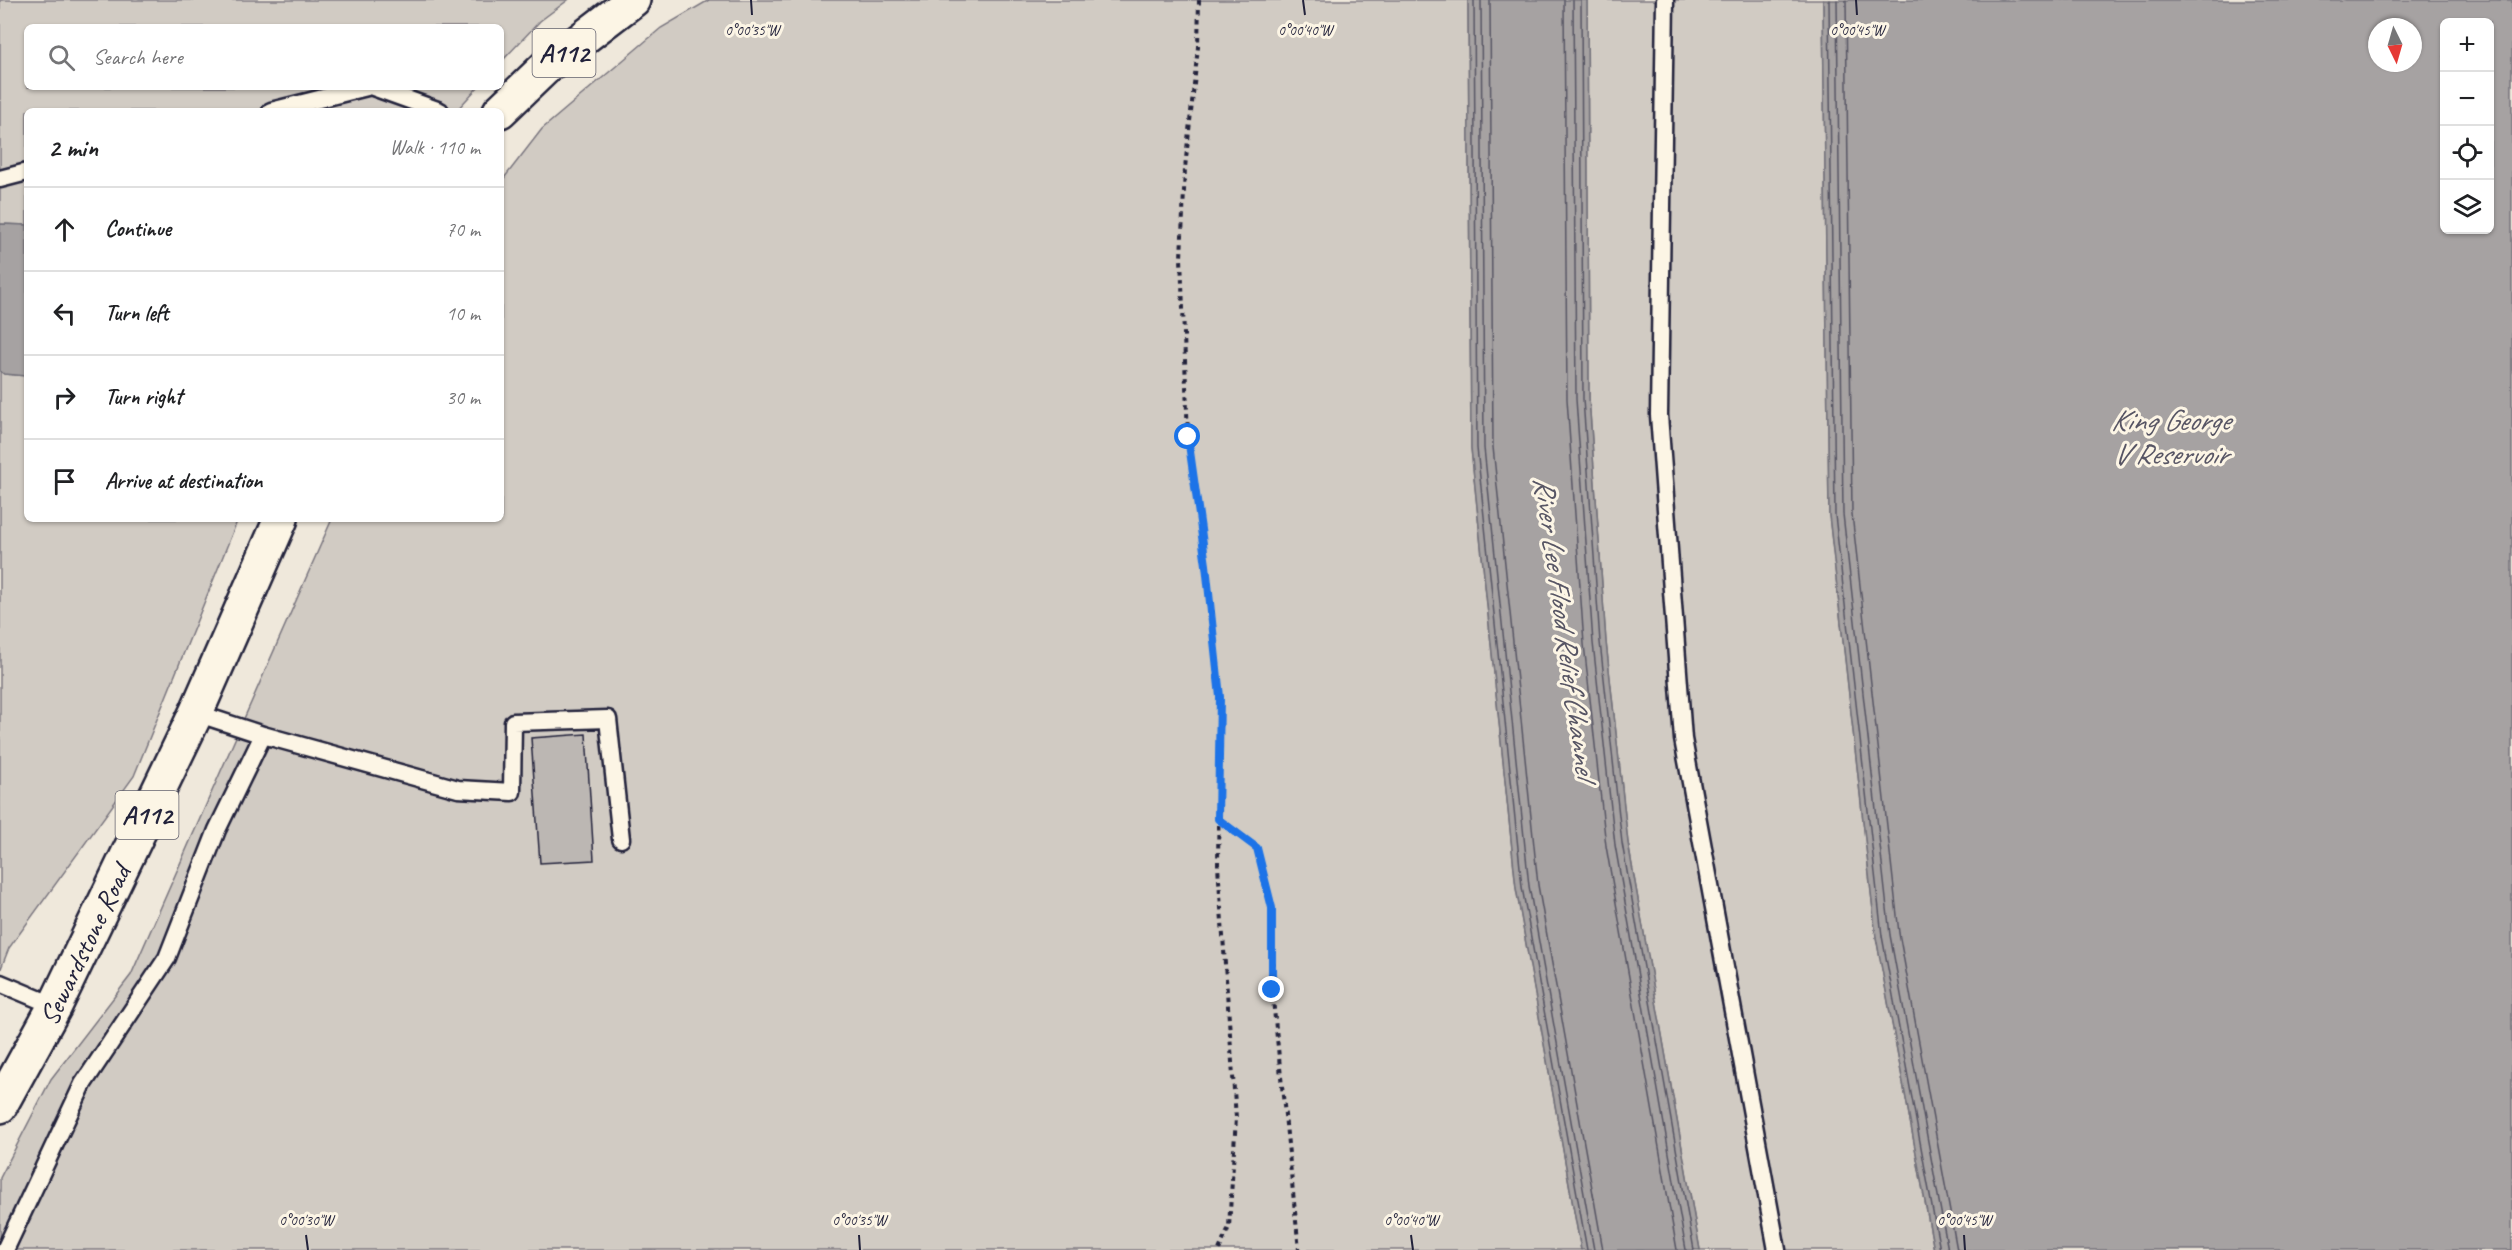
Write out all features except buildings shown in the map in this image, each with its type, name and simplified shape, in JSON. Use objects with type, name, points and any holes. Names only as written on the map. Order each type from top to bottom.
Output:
[{"type":"main road","name":"A112","points":[[503,108],[548,65],[633,0]]},
{"type":"main road","name":"Sewardstone Road","points":[[0,1106],[55,1006],[196,713],[280,522]]},
{"type":"lane","points":[[1665,0],[1659,415],[1683,739],[1777,1250]]},
{"type":"lane","points":[[283,108],[355,90]]},
{"type":"lane","points":[[381,90],[432,108]]},
{"type":"lane","points":[[0,179],[24,173]]},
{"type":"lane","points":[[196,713],[263,735],[458,789],[512,792],[513,722],[608,719],[621,839]]},
{"type":"lane","points":[[5,1250],[83,1084],[167,958],[217,831],[263,735]]},
{"type":"lane","points":[[0,983],[55,1006]]},
{"type":"path","points":[[1199,0],[1198,47],[1185,168],[1180,258],[1188,437],[1206,565],[1220,697],[1218,866],[1236,1118],[1229,1227],[1219,1250]]},
{"type":"path","points":[[1218,819],[1257,848],[1272,908],[1272,990],[1299,1250]]},
{"type":"shaded area","points":[[0,0],[568,0],[540,21],[504,59],[504,24],[24,24],[24,90],[475,90],[459,108],[24,108],[24,225],[0,224]]},
{"type":"shaded area","points":[[709,0],[1468,0],[1471,448],[1516,888],[1581,1250],[0,1250],[0,1178],[51,1079],[131,975],[331,522],[504,522],[504,178],[542,129],[661,28]]},
{"type":"shaded area","points":[[1587,0],[1823,0],[1829,515],[1876,937],[1934,1250],[1700,1250],[1628,843],[1606,642],[1589,398]]},
{"type":"shaded area","points":[[0,371],[4,374],[24,376],[24,522],[237,522],[134,776],[9,948],[0,971]]},
{"type":"water","name":"River Lee Flood Relief Channel","points":[[1468,0],[1587,0],[1589,398],[1606,642],[1628,843],[1700,1250],[1581,1250],[1516,888],[1471,448]]},
{"type":"water","name":"King George V Reservoir","points":[[1823,0],[2512,0],[2512,1250],[1934,1250],[1876,937],[1829,515]]},
{"type":"water","points":[[0,224],[24,225],[24,376],[4,374],[0,371]]},
{"type":"route","points":[[1188,437],[1206,565],[1220,697],[1218,819],[1257,848],[1272,908],[1272,990]]}]
